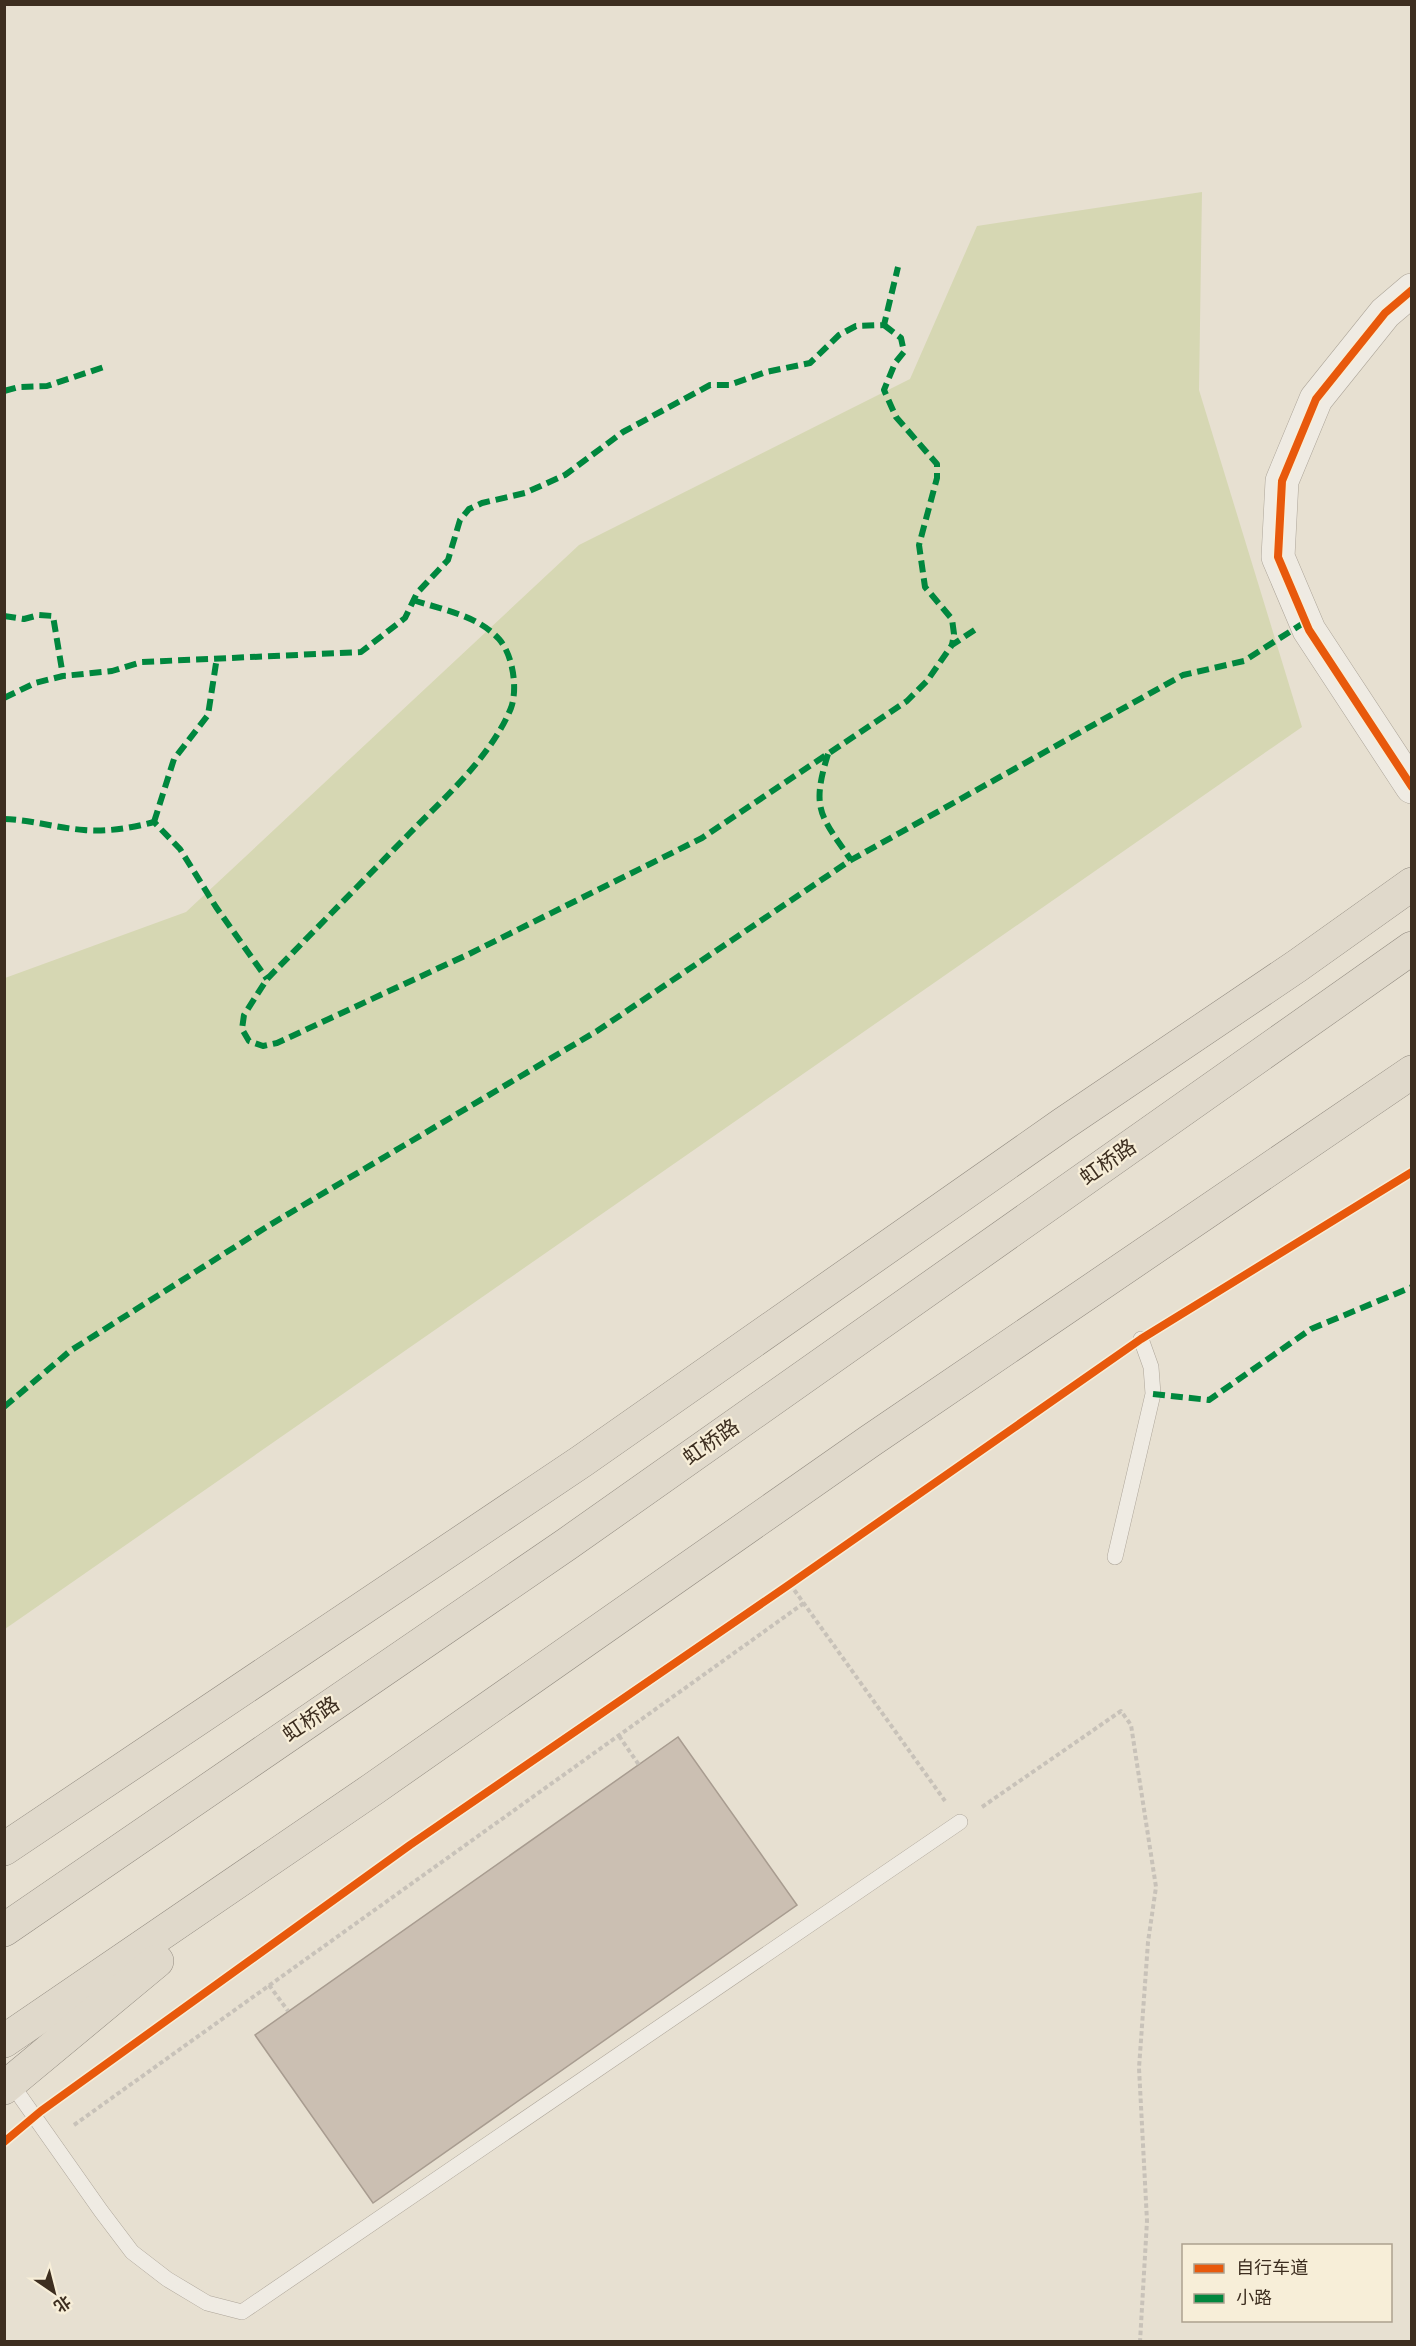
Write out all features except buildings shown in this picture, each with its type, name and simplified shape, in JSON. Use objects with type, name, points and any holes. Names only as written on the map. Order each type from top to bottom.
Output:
[{"type":"highway","points":[[4,1849],[582,1461],[1063,1124],[1296,966],[1412,884]]},
{"type":"highway","name":"虹桥路","points":[[4,1930],[567,1544],[1412,948]]},
{"type":"highway","points":[[4,2042],[373,1789],[870,1441],[1412,1072]]},
{"type":"highway","points":[[7,2082],[373,1789]]},
{"type":"street","points":[[1412,290],[1385,313],[1316,399],[1282,481],[1278,557],[1309,630],[1412,787]]},
{"type":"lane","points":[[1115,1557],[1153,1394],[1151,1367],[1141,1339]]},
{"type":"lane","points":[[7,2082],[132,2252],[167,2279],[207,2302],[242,2312],[960,1822]]},
{"type":"path","points":[[790,1584],[960,1822],[1121,1711],[1131,1725],[1156,1887],[1148,1942],[1139,2068],[1147,2221],[1140,2342]]},
{"type":"path","points":[[52,2141],[804,1603]]},
{"type":"path","points":[[619,1736],[639,1765]]},
{"type":"path","points":[[269,1985],[288,2011]]},
{"type":"green space","points":[[1202,192],[1199,390],[1302,727],[5,1629],[5,978],[186,912],[579,545],[910,379],[977,226]]},
{"type":"marked path","points":[[4,698],[35,683],[63,676],[112,671],[142,662],[361,652],[405,618],[417,593],[448,560],[460,520],[469,509],[482,503],[525,493],[565,475],[623,432],[710,385],[729,385],[766,372],[810,363],[839,335],[856,326],[884,325],[898,267]]},
{"type":"marked path","points":[[884,325],[901,338],[904,352],[895,363],[884,390],[896,417],[937,464],[937,478],[919,545],[925,587],[952,619],[954,634],[952,645]]},
{"type":"marked path","points":[[4,391],[19,387],[47,386],[104,367]]},
{"type":"marked path","points":[[413,600],[470,619],[481,624],[499,639],[508,654],[513,672],[514,691],[511,708],[492,743],[466,776],[267,979],[244,1015],[242,1029],[249,1041],[263,1046],[277,1043],[469,954],[702,838],[907,701],[927,681],[952,645],[976,629]]},
{"type":"marked path","points":[[4,616],[24,619],[39,615],[53,616],[63,676]]},
{"type":"marked path","points":[[4,1407],[70,1351],[268,1226],[597,1031],[851,860],[1183,675],[1244,661],[1305,622]]},
{"type":"marked path","points":[[154,822],[174,759],[208,715],[217,657]]},
{"type":"marked path","points":[[828,754],[820,787],[822,811],[832,832],[851,860]]},
{"type":"marked path","points":[[4,819],[93,830],[119,829],[154,822],[180,849],[216,907],[267,979]]},
{"type":"marked path","points":[[1153,1394],[1209,1400],[1311,1329],[1412,1287]]},
{"type":"cycle path","points":[[1412,290],[1385,313],[1316,399],[1282,481],[1278,557],[1309,630],[1412,787]]},
{"type":"cycle path","points":[[4,2142],[41,2111],[410,1845],[1141,1339],[1412,1172]]}]
